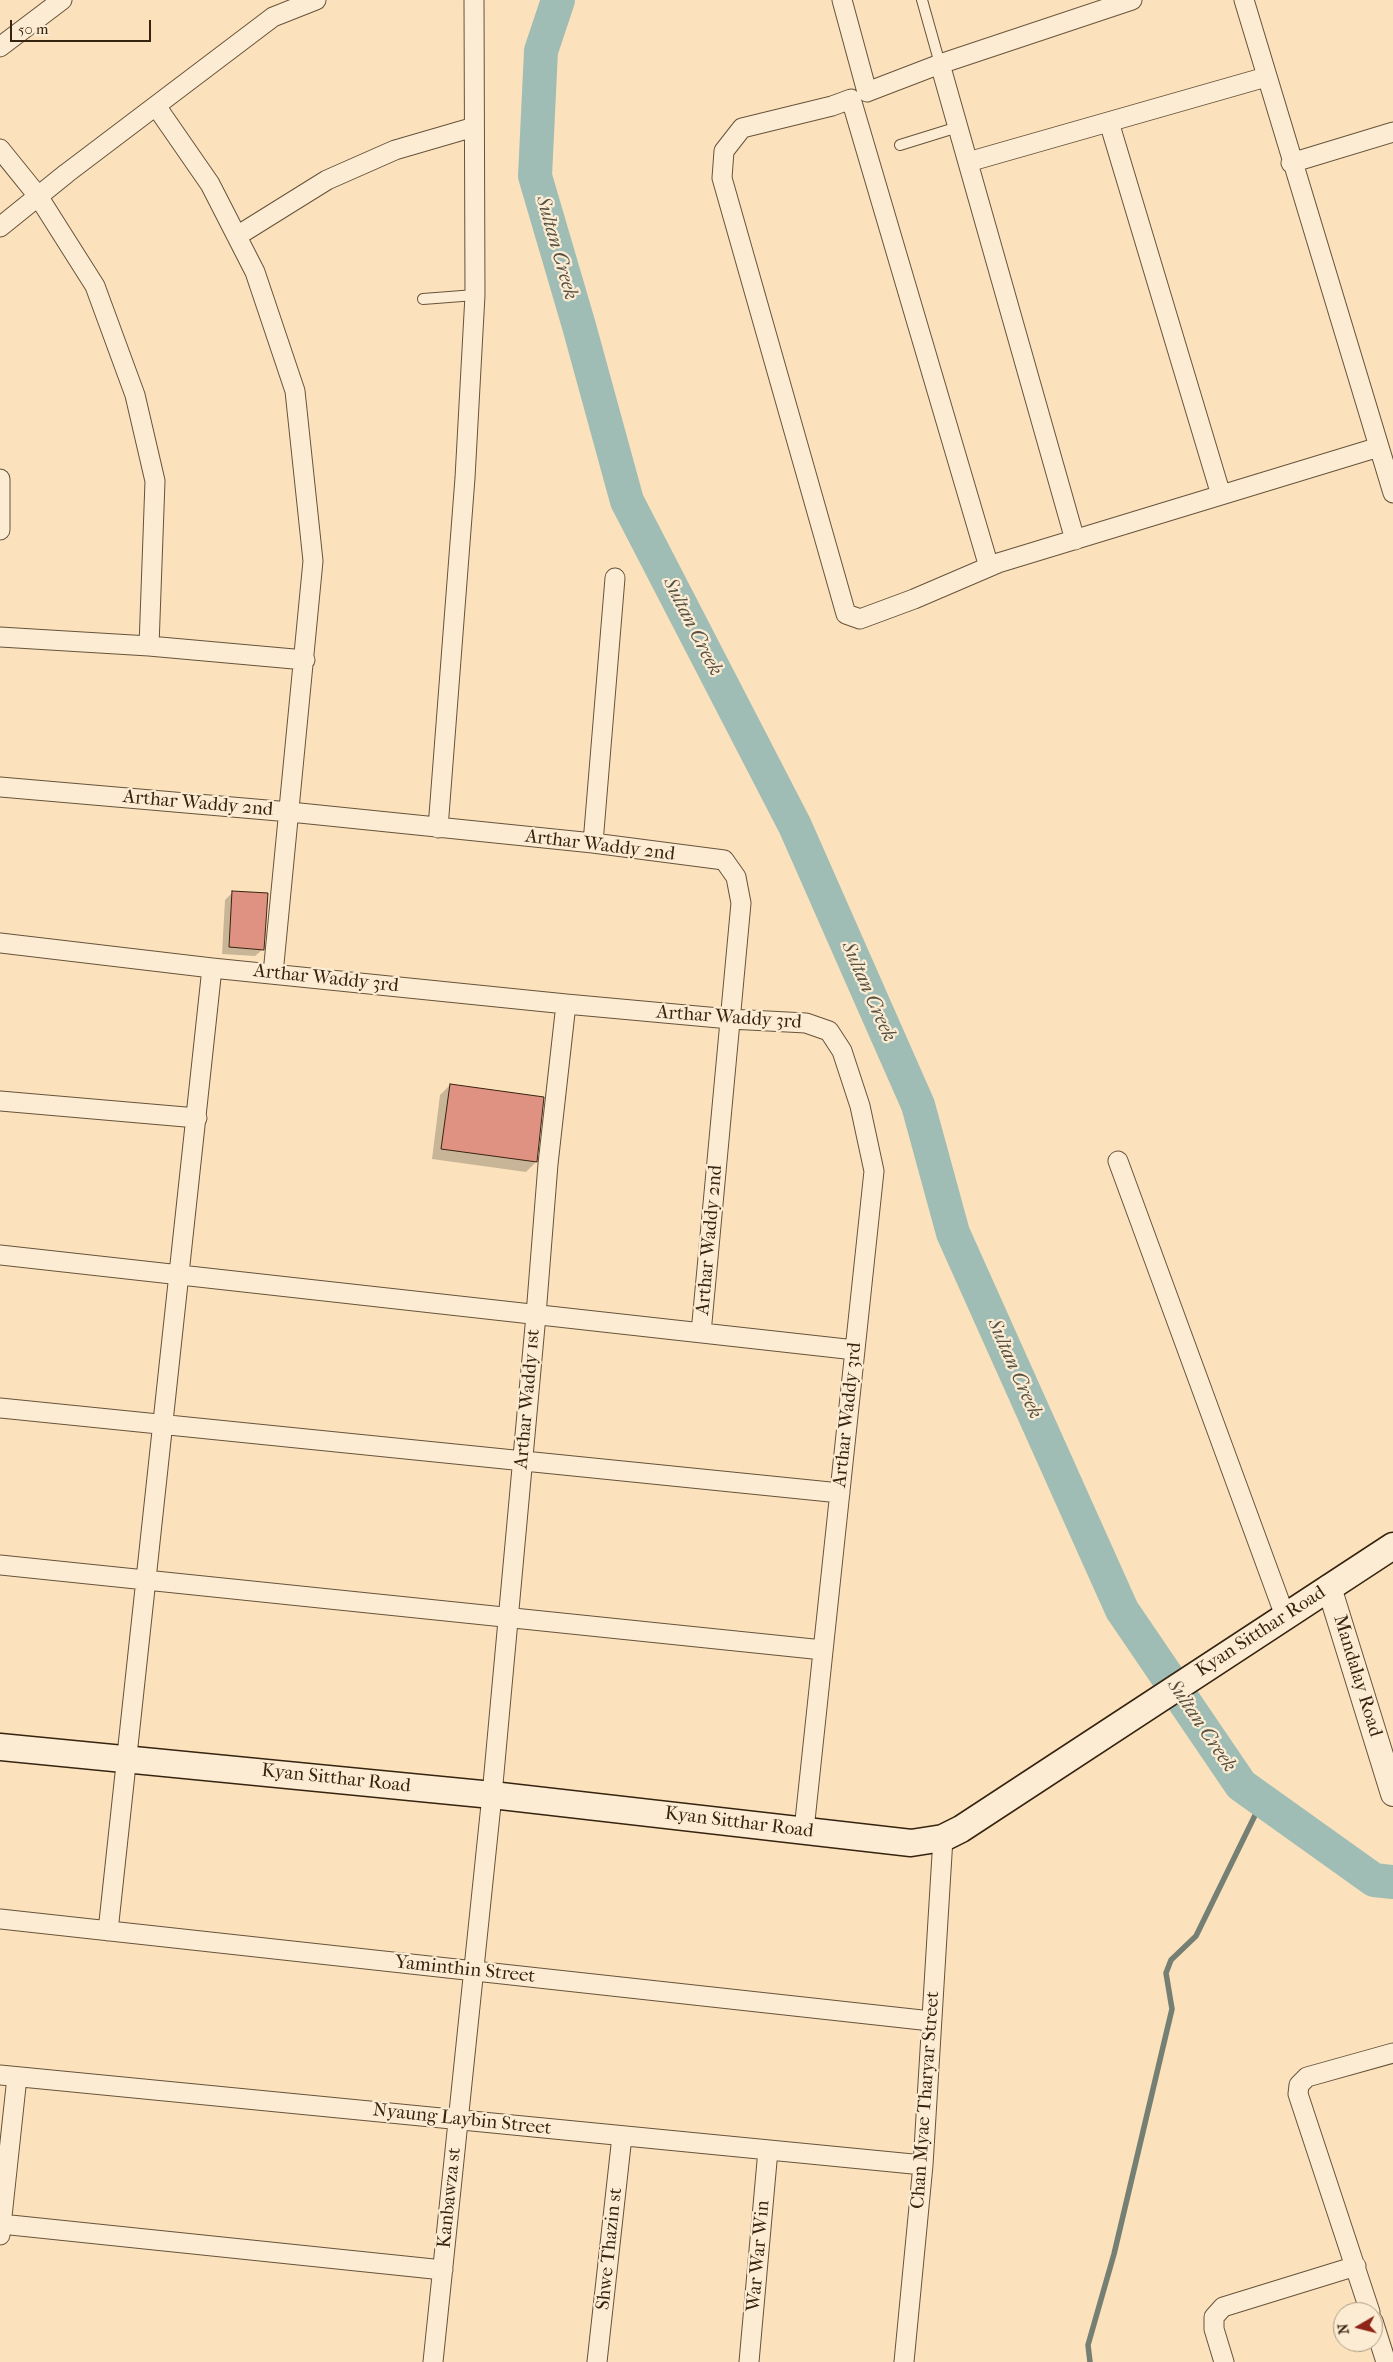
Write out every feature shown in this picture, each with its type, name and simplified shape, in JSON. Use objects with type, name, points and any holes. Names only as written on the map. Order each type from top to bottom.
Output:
[{"type":"main road","name":"Kyan Sitthar Road","points":[[0,1747],[492,1795],[911,1843],[943,1838],[962,1829],[1393,1546]]},
{"type":"street","points":[[0,46],[62,0]]},
{"type":"street","points":[[0,227],[273,17],[316,0]]},
{"type":"street","points":[[438,828],[465,478],[475,295],[474,0]]},
{"type":"street","points":[[842,0],[859,96],[989,567]]},
{"type":"street","points":[[1132,0],[1106,4],[940,64],[832,106],[742,128],[724,151],[722,178],[846,614],[860,619],[914,599],[989,567],[1379,447]]},
{"type":"street","points":[[1244,0],[1291,164],[1393,493]]},
{"type":"street","points":[[940,64],[1075,540]]},
{"type":"street","points":[[968,162],[1266,78]]},
{"type":"street","points":[[156,106],[210,184],[255,272],[295,392],[313,562],[305,660],[273,974]]},
{"type":"street","points":[[1110,122],[1222,495]]},
{"type":"street","points":[[237,236],[327,180],[395,150],[474,127]]},
{"type":"street","points":[[1291,164],[1393,132]]},
{"type":"street","points":[[0,149],[38,196],[95,286],[135,395],[155,481],[149,646]]},
{"type":"street","points":[[0,479],[0,530]]},
{"type":"street","points":[[593,843],[615,578]]},
{"type":"street","points":[[0,637],[149,646],[305,660]]},
{"type":"street","name":"Arthar Waddy 2nd","points":[[0,786],[290,812],[593,843],[724,860],[736,877],[741,903],[701,1333]]},
{"type":"street","name":"Arthar Waddy 3rd","points":[[0,943],[212,968],[566,1004],[730,1019],[806,1023],[829,1031],[842,1051],[860,1106],[874,1171],[804,1830]]},
{"type":"street","points":[[108,1931],[212,968]]},
{"type":"street","name":"Arthar Waddy 1st","points":[[492,1795],[548,1164],[566,1004]]},
{"type":"street","points":[[0,1101],[197,1118]]},
{"type":"street","points":[[1118,1161],[1285,1616]]},
{"type":"street","points":[[0,1255],[855,1350]]},
{"type":"street","points":[[0,1408],[840,1493]]},
{"type":"street","points":[[0,1565],[823,1650]]},
{"type":"street","name":"Mandalay Road","points":[[1329,1587],[1392,1784]]},
{"type":"street","name":"Kanbawza st","points":[[433,2362],[492,1795]]},
{"type":"street","name":"Chan Myae Tharyar Street","points":[[904,2362],[923,2165],[943,1838]]},
{"type":"street","name":"Yaminthin Street","points":[[0,1919],[931,2021]]},
{"type":"street","points":[[1367,2302],[1298,2094],[1299,2085],[1307,2077],[1393,2053]]},
{"type":"street","points":[[8,2076],[1,2230],[443,2270]]},
{"type":"street","name":"Nyaung Laybin Street","points":[[8,2076],[923,2165]]},
{"type":"street","name":"Shwe Thazin st","points":[[598,2362],[622,2136]]},
{"type":"street","name":"War War Win","points":[[749,2362],[768,2150]]},
{"type":"street","points":[[1224,2362],[1214,2323],[1214,2317],[1223,2307],[1356,2266]]},
{"type":"lane","points":[[922,0],[940,64]]},
{"type":"lane","points":[[900,145],[958,127]]},
{"type":"lane","points":[[423,299],[475,295]]},
{"type":"building","points":[[232,891],[268,893],[264,950],[229,947]]},
{"type":"building","points":[[450,1084],[544,1097],[537,1162],[441,1149]]},
{"type":"waterway","name":"Sultan Creek","points":[[558,0],[541,51],[535,176],[627,501],[795,826],[918,1105],[953,1233],[1122,1610],[1241,1785],[1374,1880],[1393,1882]]},
{"type":"waterway","points":[[1090,2362],[1088,2345],[1114,2254],[1172,2009],[1166,1973],[1171,1960],[1196,1936],[1262,1801]]}]
